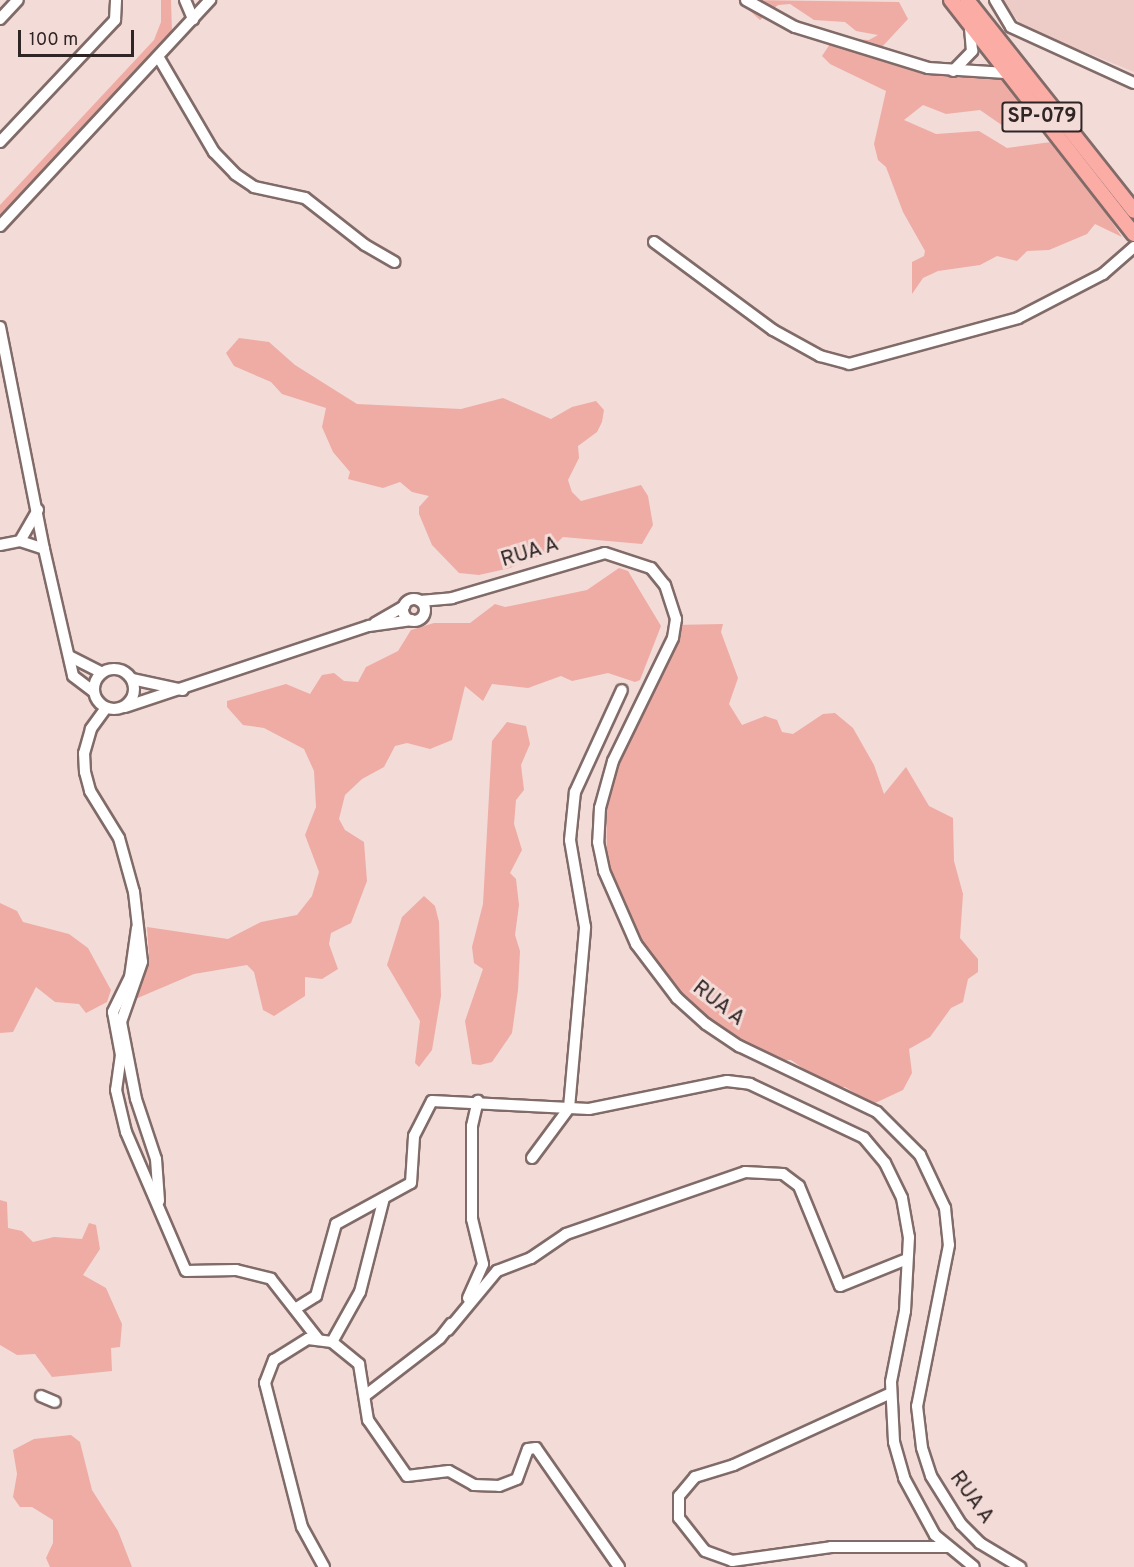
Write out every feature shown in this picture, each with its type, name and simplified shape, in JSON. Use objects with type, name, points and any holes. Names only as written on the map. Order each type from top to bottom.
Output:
[{"type":"main road","name":"SP-079","points":[[951,0],[1134,234]]},
{"type":"main road","name":"SP-079","points":[[967,0],[1134,211]]},
{"type":"street","points":[[0,19],[18,0]]},
{"type":"street","points":[[0,142],[115,20],[116,0]]},
{"type":"street","points":[[185,0],[193,19]]},
{"type":"street","points":[[0,226],[159,58],[210,0]]},
{"type":"street","points":[[746,0],[795,27],[928,68],[1006,73]]},
{"type":"street","points":[[995,0],[1011,27],[1134,83]]},
{"type":"street","points":[[953,71],[972,51],[967,22]]},
{"type":"street","points":[[996,39],[1011,27]]},
{"type":"street","points":[[159,58],[214,152],[235,174],[254,187],[305,198],[365,245],[394,262]]},
{"type":"street","points":[[654,242],[731,303],[773,330],[828,360],[849,364],[1018,318],[1103,274],[1134,247]]},
{"type":"street","points":[[0,327],[44,549],[73,676],[94,692],[106,708]]},
{"type":"street","points":[[20,541],[38,510]]},
{"type":"street","points":[[0,545],[20,541],[44,549]]},
{"type":"street","name":"RUA A","points":[[369,626],[404,606],[410,600],[452,598],[605,553],[628,557],[651,568],[665,585],[676,619],[673,638],[611,770],[600,808],[598,842],[604,871],[636,944],[677,998],[698,1018],[740,1046],[877,1112],[920,1155],[945,1208],[949,1245],[917,1406],[922,1448],[935,1485],[961,1524],[980,1543],[1020,1567]]},
{"type":"street","name":"RUA A","points":[[125,707],[183,690],[369,626],[417,619],[452,598]]},
{"type":"street","points":[[404,606],[406,616],[417,619],[425,610],[420,601]]},
{"type":"street","points":[[69,656],[102,673],[122,670],[132,678],[183,690]]},
{"type":"street","points":[[94,692],[102,673]]},
{"type":"street","points":[[106,708],[125,707],[135,691],[132,678]]},
{"type":"street","points":[[532,1158],[569,1108],[585,927],[570,840],[571,814],[580,772],[622,690]]},
{"type":"street","points":[[106,708],[91,729],[84,753],[85,772],[128,863],[142,962],[120,1013],[145,1126],[156,1159],[160,1207]]},
{"type":"street","points":[[137,928],[130,977],[113,1012],[121,1055],[116,1090],[126,1132],[186,1271],[236,1270],[271,1279],[318,1339]]},
{"type":"street","points":[[295,1309],[316,1296],[336,1224],[403,1190],[414,1175],[414,1136],[432,1101],[478,1101],[589,1109],[727,1081],[750,1084],[831,1119],[864,1138],[885,1163],[902,1198],[909,1238],[905,1311],[891,1392],[894,1442],[904,1479],[935,1535],[974,1567]]},
{"type":"street","points":[[448,1330],[476,1287],[483,1264],[472,1219],[472,1126],[478,1101]]},
{"type":"street","points":[[126,1132],[145,1126]]},
{"type":"street","points":[[366,1395],[448,1330],[497,1271],[531,1258],[571,1232],[723,1177],[765,1171],[790,1177],[799,1186],[840,1286],[907,1259]]},
{"type":"street","points":[[332,1342],[360,1292],[386,1198]]},
{"type":"street","points":[[483,1264],[497,1271]]},
{"type":"street","points":[[324,1567],[302,1527],[265,1383],[267,1371],[284,1350],[318,1339],[332,1342],[359,1364],[371,1428],[407,1476],[449,1472],[474,1485],[511,1483],[528,1449],[536,1448],[619,1567]]},
{"type":"street","points":[[891,1392],[734,1465],[695,1477],[679,1496],[679,1518],[705,1551],[732,1561],[831,1547],[911,1544],[948,1547]]},
{"type":"street","points":[[41,1396],[55,1402]]},
{"type":"shaded area","points":[[161,0],[171,0],[172,33],[0,216],[0,205],[154,40],[161,22]]},
{"type":"shaded area","points":[[738,0],[899,2],[908,19],[881,48],[1006,81],[1039,123],[1029,131],[1006,128],[980,110],[946,114],[923,105],[904,120],[936,134],[979,131],[1007,148],[1051,142],[1087,177],[1090,190],[1122,237],[1095,224],[1087,234],[1049,250],[1027,251],[1017,261],[997,256],[980,265],[938,271],[923,278],[912,294],[912,262],[924,256],[925,251],[903,212],[886,167],[878,160],[874,144],[886,91],[830,64],[822,56],[834,38],[869,40],[878,35],[856,31],[845,22],[814,20],[790,4],[778,5],[760,20]]},
{"type":"shaded area","points":[[1002,0],[1134,0],[1134,72],[1022,26]]},
{"type":"shaded area","points":[[239,338],[269,342],[295,365],[357,404],[461,409],[503,398],[551,419],[572,407],[596,401],[604,410],[602,422],[597,432],[578,446],[579,458],[568,480],[572,492],[581,501],[641,485],[648,496],[653,525],[642,544],[563,537],[546,553],[510,568],[479,575],[459,573],[432,545],[419,514],[419,507],[429,496],[412,492],[400,482],[383,488],[348,479],[350,472],[333,452],[322,427],[326,408],[282,394],[271,382],[234,366],[226,353]]},
{"type":"shaded area","points":[[619,568],[628,571],[661,626],[640,680],[635,682],[608,673],[572,681],[561,676],[528,688],[492,684],[483,701],[465,686],[452,740],[430,749],[407,743],[395,746],[384,767],[362,779],[345,795],[339,819],[345,830],[364,842],[367,881],[351,923],[331,933],[329,944],[338,969],[322,979],[305,977],[305,996],[274,1016],[263,1010],[254,972],[247,965],[194,974],[133,1000],[130,992],[149,956],[147,927],[228,939],[261,922],[297,915],[312,896],[319,872],[305,835],[316,807],[314,771],[304,749],[264,728],[243,725],[227,707],[227,701],[286,684],[310,694],[322,675],[334,673],[344,681],[358,682],[366,667],[398,651],[411,630],[434,623],[470,623],[495,604],[505,607],[587,590]]},
{"type":"shaded area","points":[[723,624],[721,632],[738,678],[729,704],[742,725],[765,716],[777,720],[782,732],[793,734],[823,714],[835,713],[853,728],[874,765],[884,794],[906,767],[929,806],[953,818],[954,861],[963,894],[960,938],[978,959],[978,972],[968,979],[963,1002],[951,1008],[930,1037],[909,1049],[912,1073],[903,1090],[873,1104],[845,1087],[831,1088],[791,1060],[779,1060],[727,1035],[667,993],[640,952],[607,867],[606,785],[675,625]]},
{"type":"shaded area","points":[[507,722],[526,726],[530,744],[521,765],[524,790],[516,800],[514,824],[522,850],[510,873],[516,879],[519,905],[515,935],[520,951],[518,990],[512,1033],[492,1062],[480,1065],[472,1064],[465,1021],[483,969],[474,963],[472,947],[483,904],[492,741]]},
{"type":"shaded area","points":[[424,896],[435,906],[439,922],[441,996],[432,1050],[419,1067],[415,1063],[420,1021],[387,965],[402,917]]},
{"type":"shaded area","points":[[0,903],[17,911],[23,922],[69,934],[88,948],[111,990],[107,1002],[86,1013],[79,1004],[55,1002],[36,987],[13,1032],[0,1033]]},
{"type":"shaded area","points":[[0,1200],[7,1202],[8,1228],[22,1231],[33,1242],[54,1237],[82,1239],[89,1223],[96,1225],[100,1249],[83,1275],[106,1288],[122,1324],[120,1347],[111,1348],[112,1371],[52,1377],[35,1354],[17,1355],[0,1345]]},
{"type":"shaded area","points":[[71,1435],[80,1442],[92,1490],[118,1531],[132,1567],[50,1567],[46,1558],[53,1543],[53,1520],[32,1507],[20,1507],[13,1497],[17,1474],[13,1450],[34,1439]]}]
